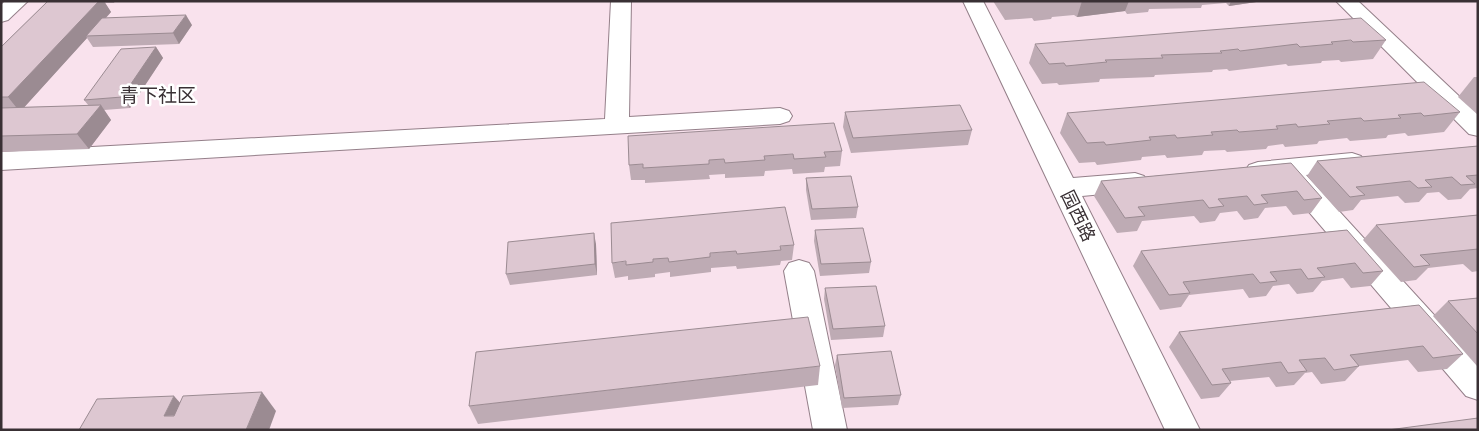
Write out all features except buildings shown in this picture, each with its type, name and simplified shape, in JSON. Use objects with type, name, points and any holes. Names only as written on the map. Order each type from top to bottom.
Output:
[{"type":"street","points":[[1,16],[18,1]]},
{"type":"street","points":[[617,126],[621,1]]},
{"type":"street","name":"园西路","points":[[972,1],[1183,430]]},
{"type":"street","points":[[1346,1],[1475,143]]},
{"type":"street","points":[[1,161],[159,154],[780,116]]},
{"type":"street","points":[[1238,172],[1372,160]]},
{"type":"street","points":[[1286,168],[1478,386]]},
{"type":"street","points":[[1064,188],[1161,180]]},
{"type":"street","points":[[799,270],[830,430]]},
{"type":"district","name":"青下社区","points":[[158,95]]}]
